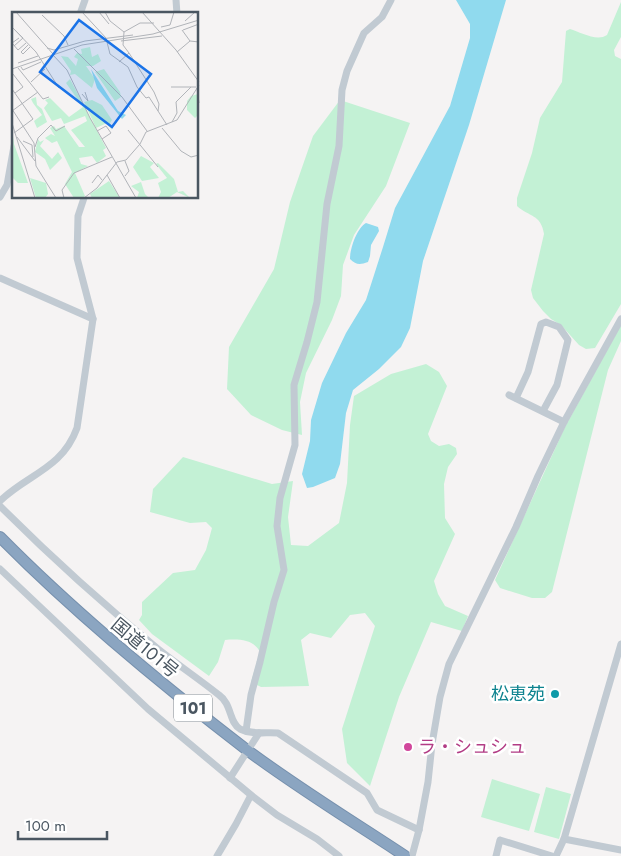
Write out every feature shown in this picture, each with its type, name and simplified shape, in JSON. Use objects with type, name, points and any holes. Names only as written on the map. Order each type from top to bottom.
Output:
[{"type":"highway","name":"国道101号","points":[[0,537],[32,570],[169,690],[248,751],[405,856]]},
{"type":"street","points":[[81,12],[85,0]]},
{"type":"street","points":[[246,731],[250,694],[284,570],[278,538],[280,498],[295,445],[294,385],[317,302],[327,204],[339,146],[342,90],[347,71],[364,32],[382,17],[391,0]]},
{"type":"street","points":[[0,197],[7,185],[12,157]]},
{"type":"street","points":[[0,501],[10,492],[44,470],[66,450],[77,428],[93,318],[77,258],[78,216],[84,199]]},
{"type":"street","points":[[0,278],[93,318]]},
{"type":"street","points":[[412,856],[419,830],[440,697],[449,664],[516,527],[564,422],[621,319]]},
{"type":"street","points":[[543,411],[557,385],[568,340],[559,327],[546,322],[541,324],[528,372],[512,396],[564,422]]},
{"type":"street","points":[[0,506],[34,540],[95,595],[158,649],[227,702],[234,724],[239,728],[246,731],[278,734],[367,793],[377,810],[419,830]]},
{"type":"street","points":[[0,569],[148,710],[277,815],[317,839],[339,856]]},
{"type":"street","points":[[556,856],[564,840],[621,644]]},
{"type":"street","points":[[230,778],[259,733]]},
{"type":"street","points":[[217,856],[251,795]]},
{"type":"street","points":[[496,856],[500,840],[552,856]]},
{"type":"street","points":[[564,840],[621,850]]},
{"type":"green space","points":[[621,2],[621,37],[614,50],[615,56],[621,59],[621,304],[595,348],[586,349],[579,345],[561,325],[551,319],[533,298],[531,290],[544,234],[537,219],[517,206],[517,198],[532,153],[540,118],[562,82],[566,31],[570,29],[594,37],[607,35]]},
{"type":"green space","points":[[340,100],[410,123],[386,186],[354,235],[343,265],[341,296],[332,320],[306,373],[300,402],[302,435],[282,430],[251,415],[227,389],[229,347],[274,269],[290,202],[313,136]]},
{"type":"green space","points":[[621,325],[621,341],[608,370],[552,592],[545,598],[532,598],[500,588],[495,580],[565,427]]},
{"type":"green space","points":[[426,364],[439,372],[447,386],[428,434],[431,441],[439,446],[449,444],[456,448],[457,454],[448,467],[444,484],[445,518],[455,534],[434,581],[438,594],[445,606],[468,616],[462,631],[431,622],[399,697],[370,786],[347,763],[342,729],[375,626],[365,613],[350,615],[331,638],[310,633],[301,640],[309,686],[261,687],[251,682],[260,652],[254,644],[240,640],[225,640],[218,662],[209,676],[152,634],[139,620],[142,615],[142,602],[173,573],[195,570],[206,550],[212,528],[206,522],[190,523],[150,512],[153,489],[183,457],[272,484],[293,481],[288,517],[291,545],[308,546],[339,523],[347,483],[350,425],[354,396],[391,374]]},
{"type":"green space","points":[[492,779],[540,794],[529,831],[481,817]]},
{"type":"green space","points":[[546,787],[571,794],[559,839],[534,832]]},
{"type":"water","points":[[456,0],[506,0],[469,125],[423,261],[410,328],[401,347],[379,369],[353,390],[346,413],[340,464],[335,478],[307,488],[302,474],[310,441],[311,420],[322,383],[346,333],[366,300],[395,208],[450,106],[470,38],[470,24]]},
{"type":"water","points":[[366,223],[378,227],[379,231],[371,245],[368,262],[358,264],[350,259],[351,249],[357,234]]},
{"type":"place","name":"松恵苑","points":[[555,694]]},
{"type":"place","name":"ラ・シュシュ","points":[[408,747]]}]
